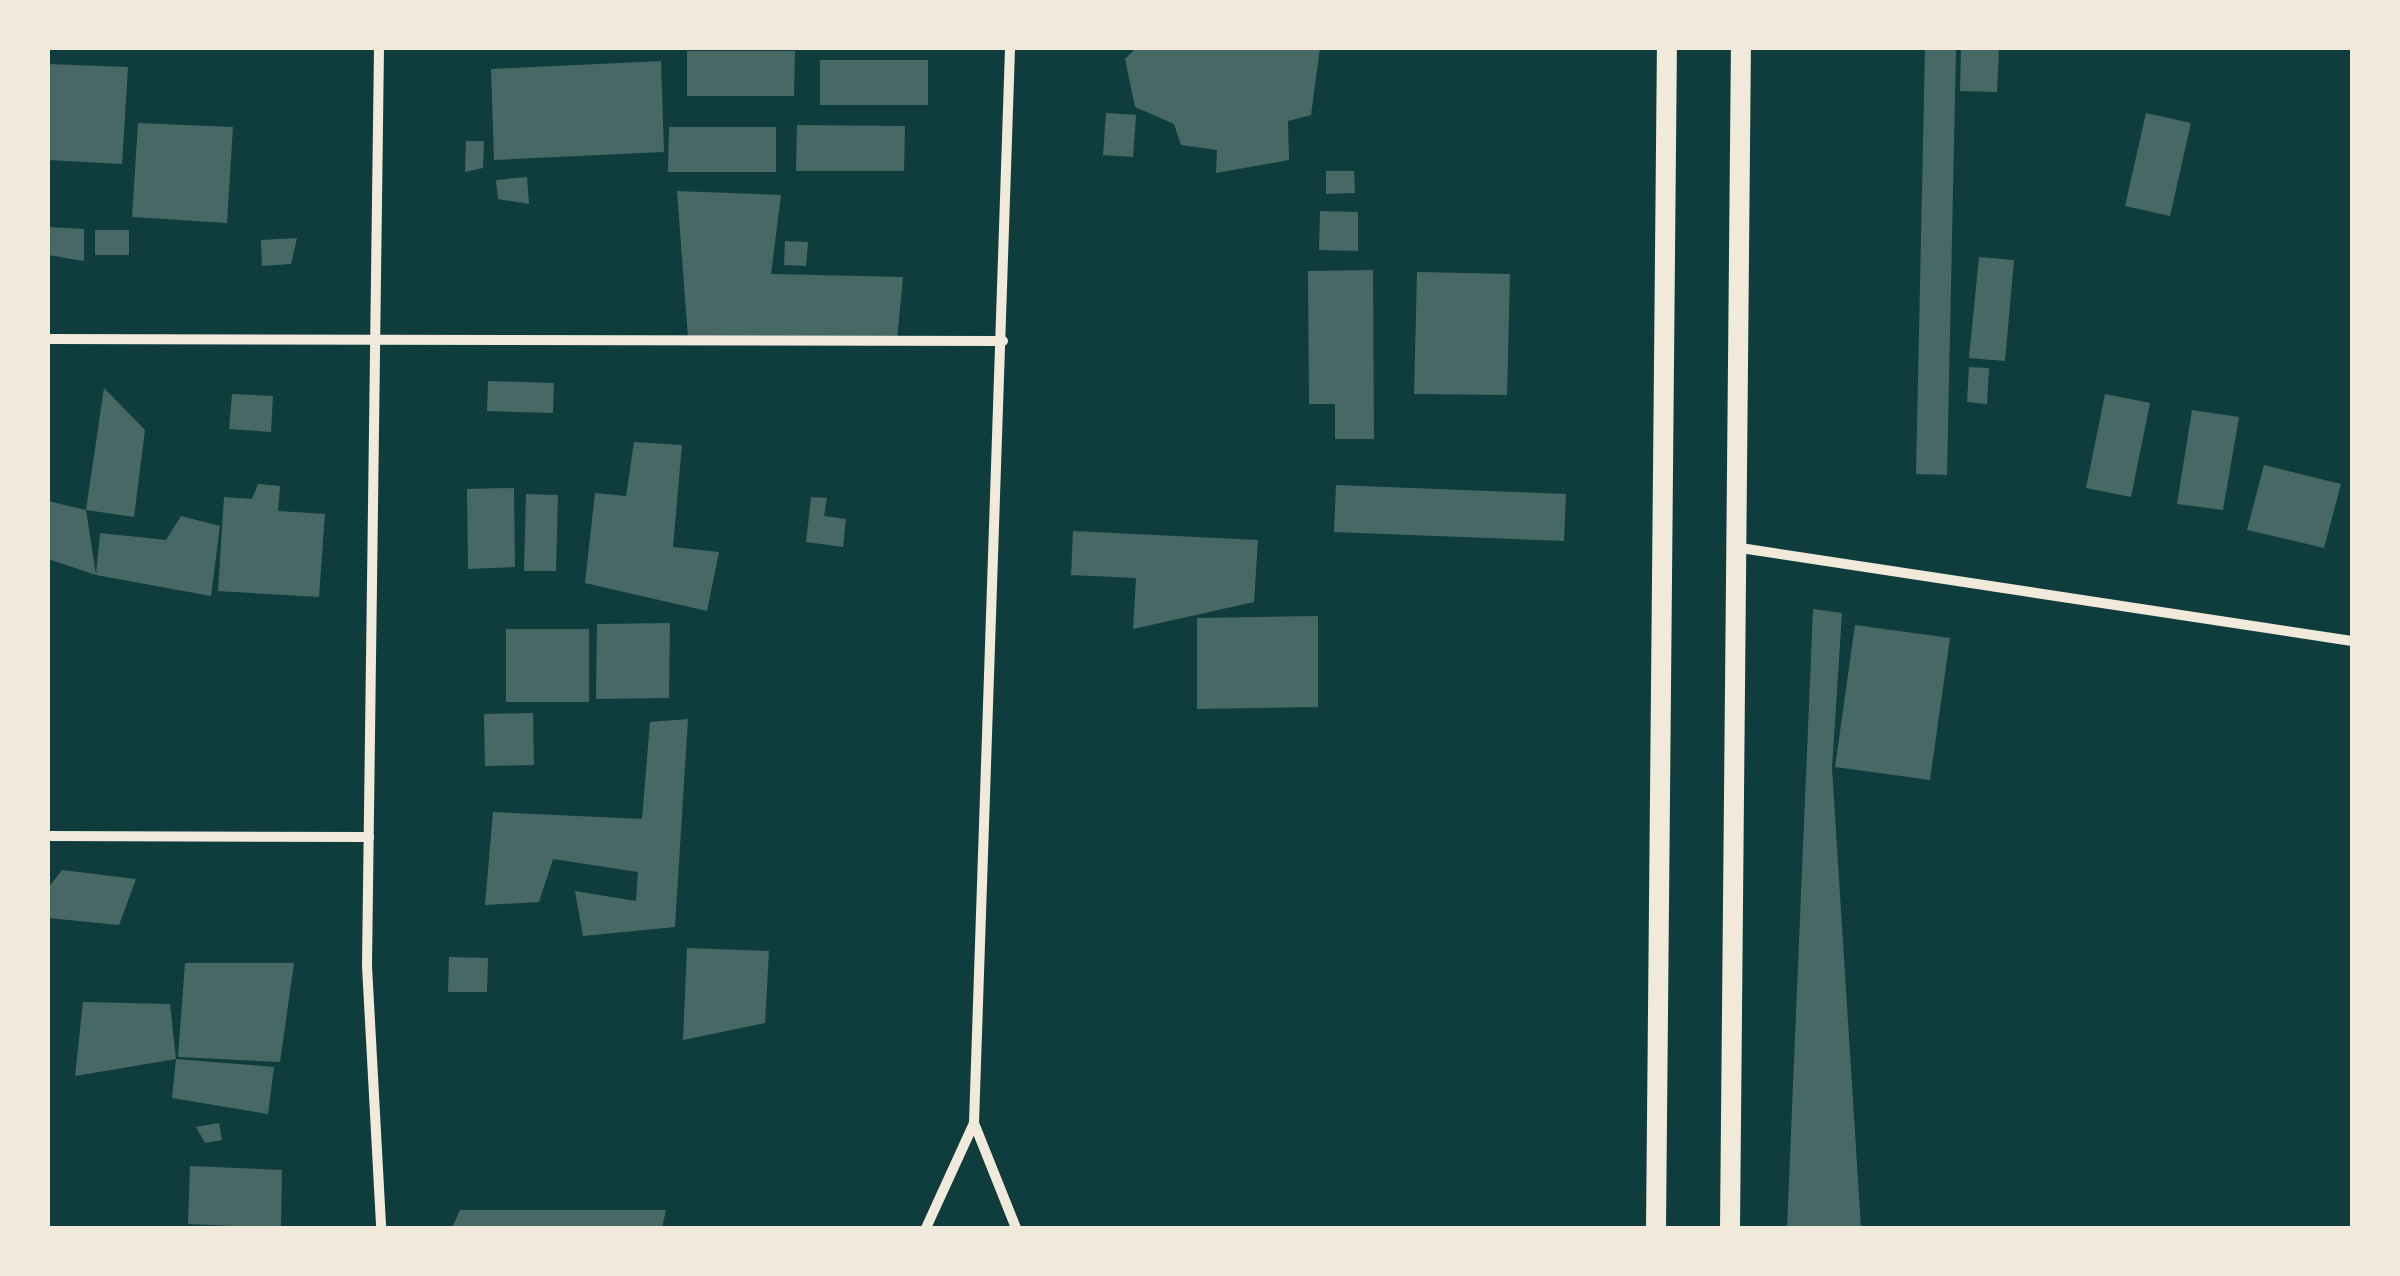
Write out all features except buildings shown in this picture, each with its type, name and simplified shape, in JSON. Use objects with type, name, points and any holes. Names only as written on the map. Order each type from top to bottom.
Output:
[{"type":"main road","points":[[1656,1228],[1667,48]]},
{"type":"main road","points":[[1730,1228],[1740,48]]},
{"type":"street","points":[[379,48],[369,837],[381,1228]]},
{"type":"street","points":[[926,1228],[974,1122],[1010,48]]},
{"type":"street","points":[[48,340],[374,334],[1003,341]]},
{"type":"street","points":[[1734,547],[2352,641]]},
{"type":"street","points":[[48,836],[369,837]]},
{"type":"street","points":[[974,1122],[1016,1228]]}]
